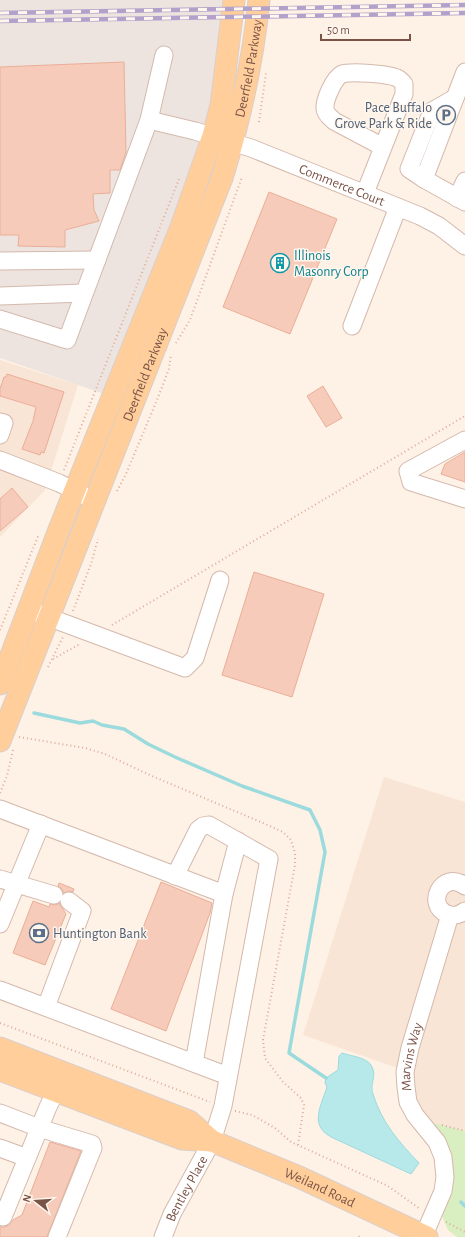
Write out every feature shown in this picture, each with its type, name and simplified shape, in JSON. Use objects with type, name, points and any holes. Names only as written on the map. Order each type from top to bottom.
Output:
[{"type":"main road","name":"Deerfield Parkway","points":[[0,684],[29,610],[67,487],[181,227],[213,136],[221,105],[234,0]]},
{"type":"main road","name":"Deerfield Parkway","points":[[11,741],[49,618],[222,178],[233,142],[251,58],[257,29],[260,0]]},
{"type":"main road","name":"Weiland Road","points":[[0,1048],[189,1121],[212,1141],[299,1177],[425,1236]]},
{"type":"main road","name":"Weiland Road","points":[[0,1070],[182,1139],[212,1141]]},
{"type":"street","points":[[0,319],[67,340],[149,120],[164,55]]},
{"type":"street","points":[[465,72],[424,179],[461,200],[465,181]]},
{"type":"street","points":[[365,193],[404,94],[404,84],[398,78],[388,75],[352,73],[342,74],[334,81],[326,98],[325,108],[328,115],[334,121],[383,147]]},
{"type":"street","name":"Commerce Court","points":[[149,120],[213,136],[251,148],[365,193],[439,226],[465,246]]},
{"type":"street","points":[[352,326],[398,207]]},
{"type":"street","points":[[0,261],[97,260]]},
{"type":"street","points":[[0,296],[84,293]]},
{"type":"street","points":[[0,422],[4,423],[0,435]]},
{"type":"street","points":[[465,440],[408,471],[411,482],[465,498]]},
{"type":"street","points":[[0,460],[67,487],[95,501]]},
{"type":"street","points":[[29,610],[185,668],[195,658],[220,580]]},
{"type":"street","points":[[0,808],[224,894]]},
{"type":"street","points":[[0,924],[41,824]]},
{"type":"street","points":[[175,876],[198,830],[203,826],[209,825],[238,841],[224,894],[194,1063]]},
{"type":"street","name":"Bentley Place","points":[[163,1237],[172,1214],[212,1141],[223,1106],[269,858],[238,841]]},
{"type":"street","points":[[0,879],[61,898],[82,911],[46,1007]]},
{"type":"street","name":"Marvins Way","points":[[425,1236],[443,1191],[445,1177],[443,1157],[437,1142],[415,1115],[408,1102],[405,1072],[410,1048],[458,913],[445,913],[437,904],[436,898],[440,888],[445,884],[456,882],[465,886]]},
{"type":"street","points":[[0,990],[228,1076]]},
{"type":"street","points":[[0,1216],[3,1217],[7,1188],[27,1158],[64,1072]]},
{"type":"street","points":[[0,1113],[39,1128],[92,1144],[93,1148],[57,1237]]},
{"type":"street","points":[[0,1148],[27,1158]]},
{"type":"path","points":[[67,487],[181,175]]},
{"type":"path","points":[[173,346],[190,320],[242,177]]},
{"type":"path","points":[[116,494],[157,400],[169,369],[172,351]]},
{"type":"path","points":[[48,662],[465,416]]},
{"type":"path","points":[[0,630],[40,531]]},
{"type":"path","points":[[47,668],[60,644],[68,624],[91,564],[99,535]]},
{"type":"path","points":[[0,793],[7,776],[11,741],[19,731]]},
{"type":"path","points":[[0,1023],[223,1106],[252,1115],[275,1128],[291,1142],[388,1186],[409,1202],[432,1216],[465,1232]]},
{"type":"path","points":[[441,1124],[465,1131]]},
{"type":"shaded area","points":[[0,0],[232,0],[217,83],[172,233],[107,395],[0,358]]},
{"type":"shaded area","points":[[0,360],[78,385],[45,490],[0,537]]},
{"type":"shaded area","points":[[384,777],[465,802],[465,1131],[430,1122],[417,1109],[412,1073],[303,1035]]},
{"type":"green space","points":[[430,1122],[465,1131],[465,1237],[457,1237],[448,1230],[442,1216],[452,1183],[453,1166],[443,1140]]},
{"type":"water","points":[[342,1053],[362,1058],[371,1065],[374,1073],[372,1090],[381,1114],[398,1140],[419,1163],[411,1174],[331,1137],[320,1127],[318,1115],[327,1087],[325,1083],[326,1078],[338,1070],[339,1056]]},
{"type":"building","points":[[124,62],[126,152],[120,170],[110,170],[110,193],[93,194],[94,210],[99,221],[65,230],[65,247],[18,246],[19,235],[0,235],[0,67]]},
{"type":"building","name":"Illinois Masonry Corp","points":[[269,192],[337,219],[290,334],[223,307]]},
{"type":"building","points":[[7,374],[64,392],[44,453],[41,452],[40,455],[22,449],[33,421],[36,407],[0,396],[0,389],[4,377],[6,377]]},
{"type":"building","points":[[323,386],[342,418],[326,427],[307,396]]},
{"type":"building","points":[[465,452],[465,482],[441,474],[445,464]]},
{"type":"building","points":[[12,488],[28,507],[0,531],[0,499]]},
{"type":"building","points":[[254,572],[324,594],[292,697],[222,675]]},
{"type":"building","points":[[161,882],[212,903],[210,913],[166,1031],[111,1009]]},
{"type":"building","points":[[59,883],[74,889],[73,892],[70,891],[64,893],[58,886]]},
{"type":"building","name":"Huntington Bank","points":[[33,901],[49,907],[50,904],[56,905],[59,903],[66,914],[45,965],[13,953]]},
{"type":"building","points":[[50,1142],[81,1151],[47,1237],[0,1237],[0,1227],[9,1225],[13,1220],[22,1215]]},
{"type":"waterway","points":[[34,713],[80,723],[93,721],[102,725],[124,729],[148,744],[175,757],[242,786],[310,810],[320,830],[325,852],[289,1053],[326,1078]]},
{"type":"waterway","points":[[461,1202],[465,1206]]},
{"type":"railway","points":[[0,13],[465,5]]},
{"type":"railway","points":[[0,21],[465,13]]},
{"type":"place","name":"Pace Buffalo Grove Park & Ride","points":[[446,115]]},
{"type":"place","name":"Illinois Masonry Corp","points":[[280,263]]},
{"type":"place","name":"Huntington Bank","points":[[39,933]]}]
